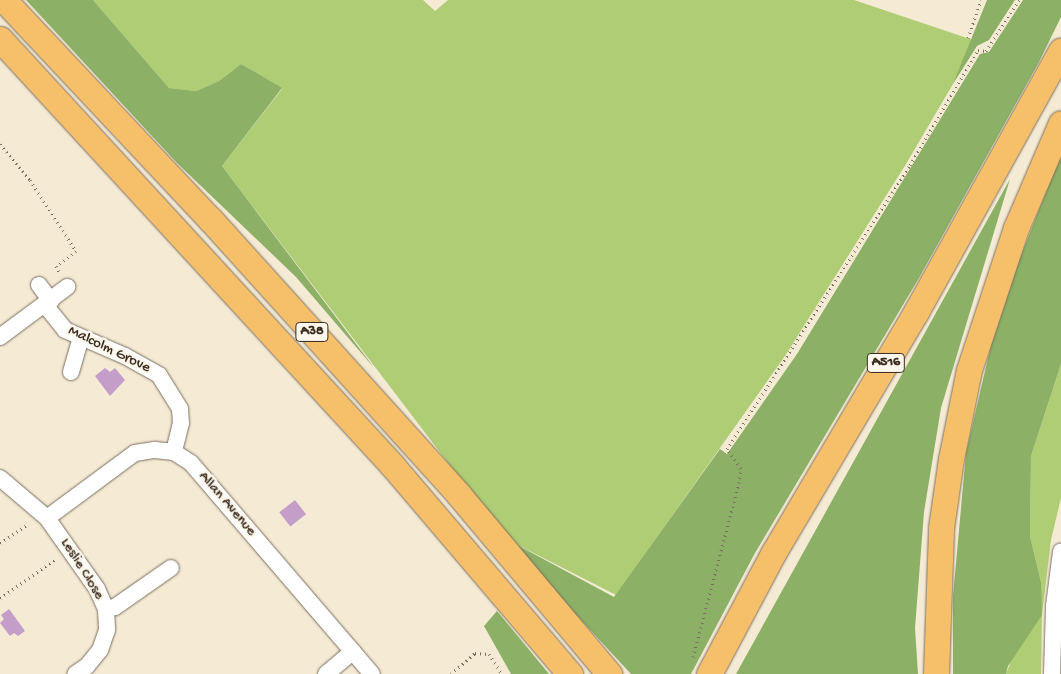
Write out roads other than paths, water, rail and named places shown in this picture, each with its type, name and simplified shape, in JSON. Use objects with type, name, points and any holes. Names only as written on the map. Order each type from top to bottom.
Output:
[{"type":"highway","name":"A38","points":[[4,0],[210,219],[439,473],[609,674]]},
{"type":"highway","name":"A38","points":[[0,39],[386,458],[570,674]]},
{"type":"highway","name":"A516","points":[[700,669],[774,552],[916,312],[1061,50]]},
{"type":"highway","points":[[936,674],[942,528],[951,459],[969,370],[1016,228],[1061,123]]},
{"type":"street","name":"Malcolm Grove","points":[[39,285],[65,330],[125,356],[160,375],[180,409],[181,423],[174,452]]},
{"type":"street","points":[[0,337],[67,288]]},
{"type":"street","points":[[71,372],[81,338]]},
{"type":"street","points":[[47,518],[135,453],[155,450],[174,452]]},
{"type":"street","name":"Allan Avenue","points":[[174,452],[191,463],[372,674]]},
{"type":"street","name":"Leslie Close","points":[[0,478],[47,518],[98,589],[106,609],[107,630],[100,650],[87,666],[75,674]]},
{"type":"street","points":[[1052,674],[1054,606],[1061,551]]},
{"type":"street","points":[[106,609],[115,607],[170,568]]},
{"type":"street","points":[[326,674],[353,651]]}]
